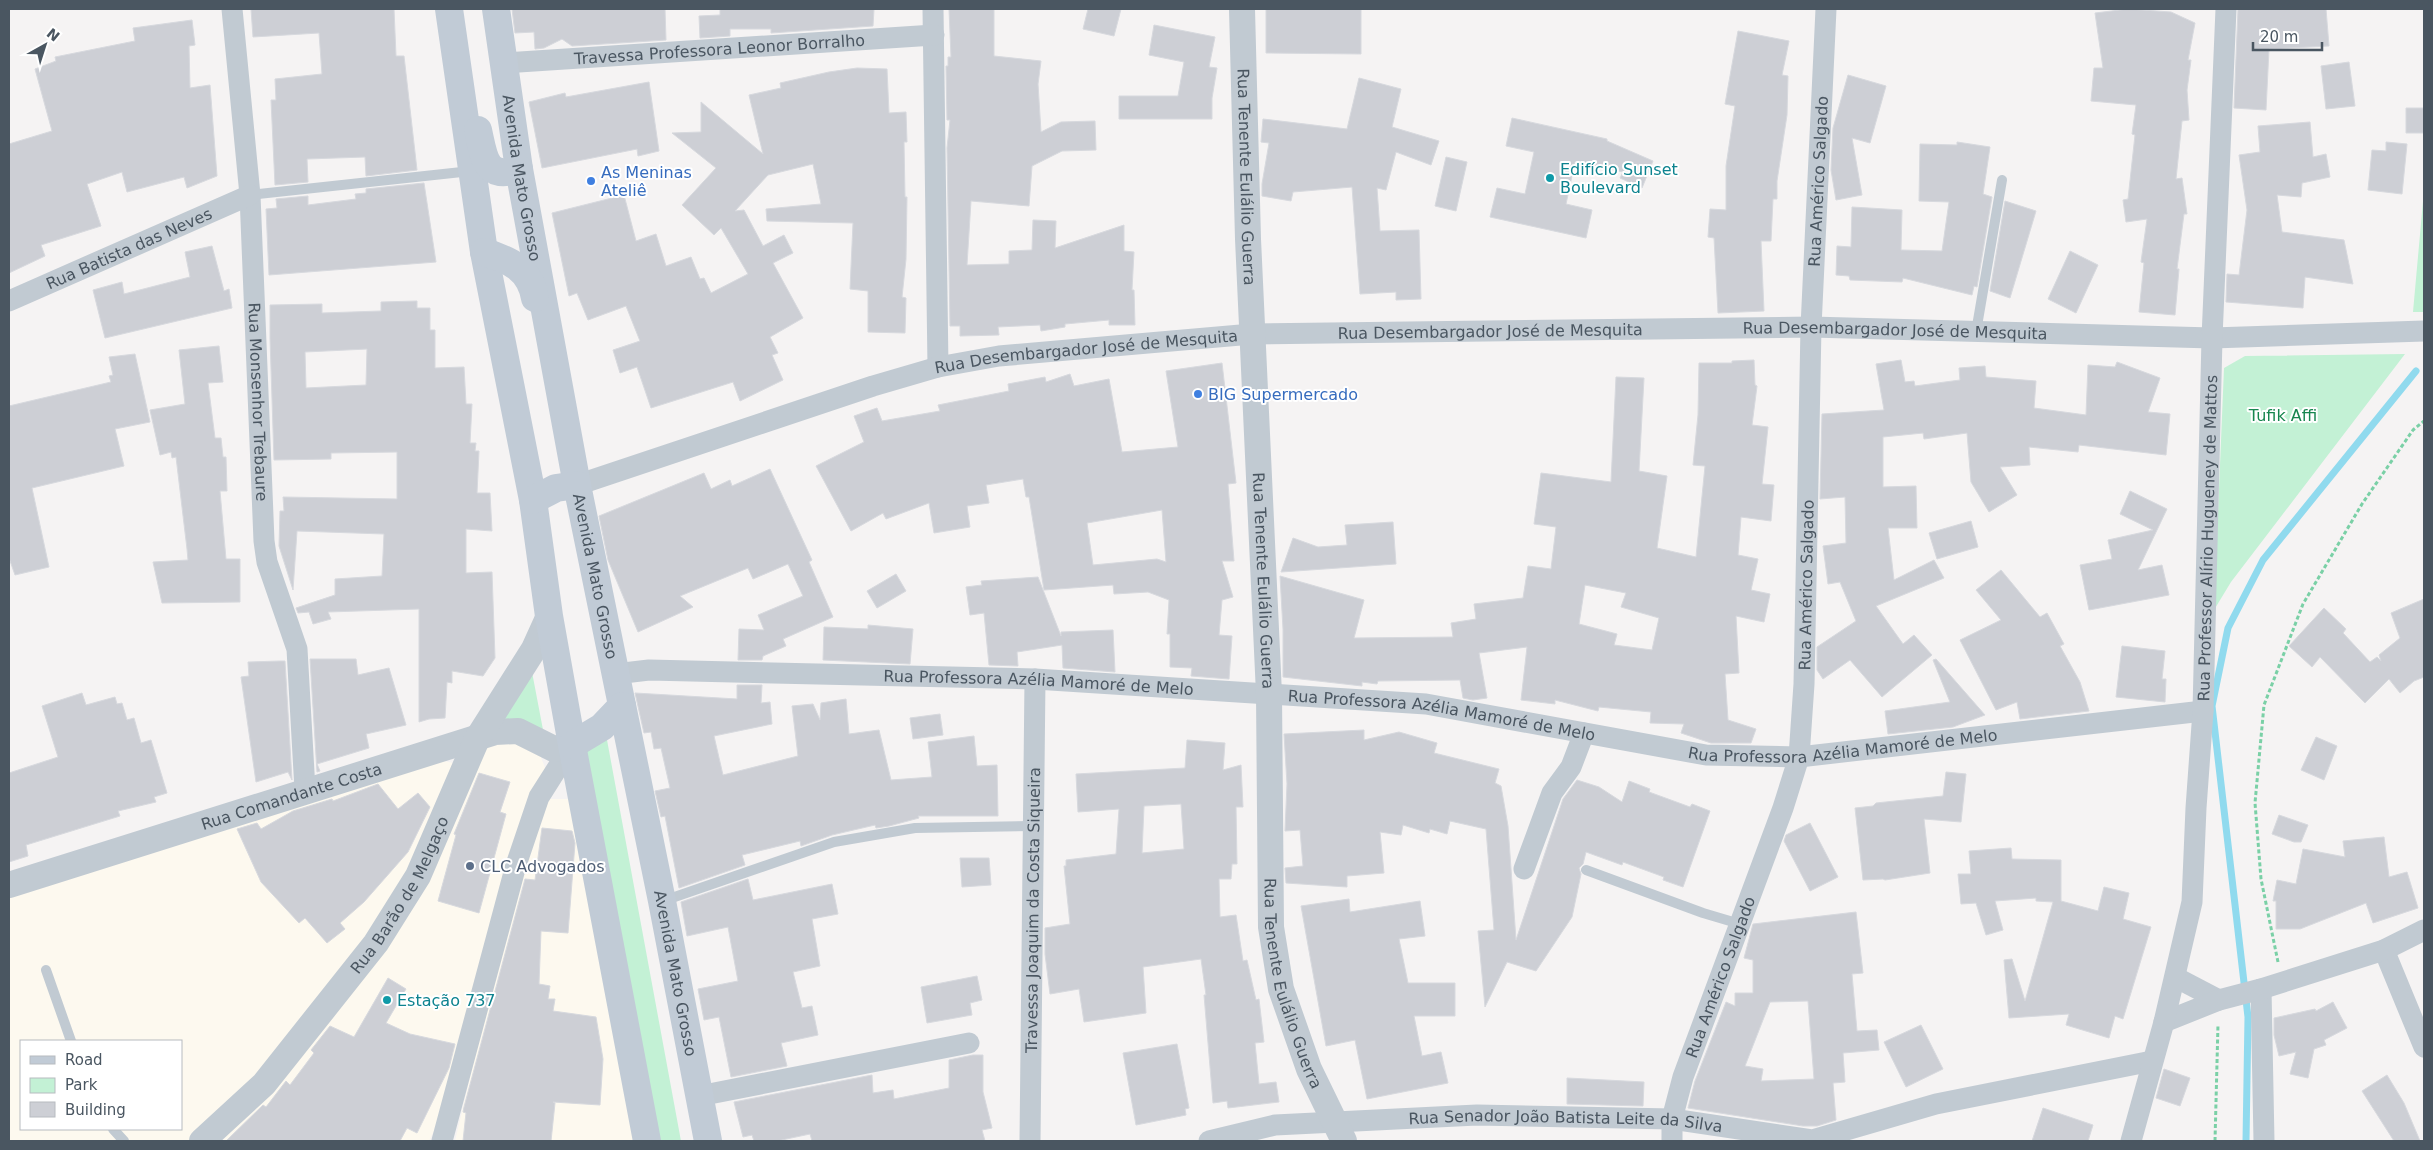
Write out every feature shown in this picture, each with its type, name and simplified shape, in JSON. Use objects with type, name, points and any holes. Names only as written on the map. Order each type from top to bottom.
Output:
[{"type":"main road","points":[[448,9],[456,49],[471,171],[484,252],[533,500],[549,616],[647,1141]]},
{"type":"main road","name":"Avenida Mato Grosso","points":[[496,9],[519,169],[577,485],[662,901],[708,1141]]},
{"type":"main road","points":[[456,49],[484,157],[495,172],[504,174],[519,169]]},
{"type":"main road","points":[[484,252],[506,259],[524,270],[533,286],[549,372],[562,395]]},
{"type":"main road","points":[[533,500],[556,488],[577,485]]},
{"type":"main road","points":[[572,744],[602,727],[622,706]]},
{"type":"street","name":"Rua Monsenhor Trebaure","points":[[232,9],[250,195],[264,541],[267,562],[297,649],[306,790]]},
{"type":"street","points":[[933,9],[938,367]]},
{"type":"street","name":"Rua Tenente Eulálio Guerra","points":[[1242,9],[1252,334],[1269,694],[1271,927],[1281,989],[1309,1069],[1340,1132]]},
{"type":"street","name":"Rua Américo Salgado","points":[[1672,1141],[1672,1119],[1683,1077],[1783,808],[1799,757],[1804,684],[1811,327],[1826,9]]},
{"type":"street","name":"Rua Professor Alírio Hugueney de Mattos","points":[[2131,1141],[2164,1022],[2192,902],[2203,711],[2212,338],[2226,9]]},
{"type":"street","name":"Travessa Professora Leonor Borralho","points":[[505,63],[934,35]]},
{"type":"street","name":"Rua Batista das Neves","points":[[9,300],[250,195]]},
{"type":"street","name":"Rua Desembargador José de Mesquita","points":[[577,485],[874,386],[938,367],[999,356],[1252,334],[1811,327],[2212,338],[2424,331]]},
{"type":"street","name":"Rua Barão de Melgaço","points":[[202,1141],[264,1084],[376,943],[418,876],[477,739],[534,648],[549,616]]},
{"type":"street","name":"Rua Professora Azélia Mamoré de Melo","points":[[615,674],[648,670],[1035,679],[1426,704],[1706,755],[1799,757],[2203,711]]},
{"type":"street","name":"Travessa Joaquim da Costa Siqueira","points":[[1030,1141],[1035,679]]},
{"type":"street","name":"Rua Comandante Costa","points":[[9,885],[495,732],[518,731],[554,749],[572,744]]},
{"type":"street","points":[[1524,869],[1552,793],[1571,767],[1584,733]]},
{"type":"street","points":[[442,1141],[516,865],[539,797],[572,744]]},
{"type":"street","points":[[2164,1022],[2222,999],[2256,991],[2384,950],[2424,930]]},
{"type":"street","points":[[2384,950],[2424,1047]]},
{"type":"street","points":[[2175,977],[2222,999]]},
{"type":"street","points":[[2256,991],[2264,1141]]},
{"type":"street","points":[[699,1096],[969,1043]]},
{"type":"street","name":"Rua Senador João Batista Leite da Silva","points":[[1209,1141],[1276,1125],[1340,1132],[1477,1115],[1672,1119],[1812,1140],[1936,1104],[2152,1061]]},
{"type":"lane","points":[[250,195],[471,171]]},
{"type":"lane","points":[[1976,332],[2002,180]]},
{"type":"lane","points":[[662,901],[834,842],[915,828],[1032,826]]},
{"type":"lane","points":[[1586,870],[1740,924]]},
{"type":"lane","points":[[46,970],[71,1040]]},
{"type":"lane","points":[[114,1130],[124,1141]]},
{"type":"path","points":[[2282,982],[2260,879],[2255,802],[2264,705],[2303,604],[2312,588],[2362,504],[2413,430],[2424,421]]},
{"type":"path","points":[[2215,1141],[2222,999]]},
{"type":"shaded area","points":[[509,736],[538,750],[546,770],[438,1123],[429,1141],[222,1141],[281,1076],[387,943],[421,896],[482,751],[492,741]]},
{"type":"shaded area","points":[[439,760],[458,764],[410,877],[371,934],[227,1111],[190,1141],[9,1141],[9,898]]},
{"type":"shaded area","points":[[545,799],[569,799],[634,1141],[455,1141],[486,1010]]},
{"type":"green space","points":[[2424,190],[2424,312],[2413,312]]},
{"type":"green space","name":"Tufik Affi","points":[[2405,354],[2231,582],[2214,610],[2224,368],[2245,356]]},
{"type":"green space","points":[[532,672],[544,735],[501,721]]},
{"type":"green space","points":[[605,729],[681,1141],[657,1141],[585,753]]},
{"type":"building","points":[[251,9],[394,9],[396,56],[404,56],[417,170],[366,176],[365,157],[307,159],[308,182],[275,185],[271,100],[276,100],[275,79],[322,74],[319,33],[253,37]]},
{"type":"building","points":[[512,9],[665,9],[666,40],[572,46],[562,39],[544,48],[535,49],[534,32],[515,33]]},
{"type":"building","points":[[720,9],[874,9],[873,26],[771,33],[771,29],[730,29],[730,36],[700,38],[699,16],[720,15]]},
{"type":"building","points":[[949,9],[994,9],[994,56],[1041,61],[1038,84],[1041,132],[1061,122],[1095,121],[1096,150],[1062,151],[1032,166],[1029,206],[971,201],[967,265],[1009,264],[1009,251],[1032,250],[1033,220],[1056,221],[1055,248],[1124,225],[1124,251],[1134,252],[1132,290],[1134,290],[1135,325],[1109,325],[1109,320],[1065,324],[1065,327],[1041,331],[1040,325],[998,327],[999,335],[960,336],[960,326],[950,326],[947,148],[950,120],[947,120],[946,66],[948,66],[948,57],[951,57]]},
{"type":"building","points":[[1088,9],[1121,9],[1114,36],[1083,29]]},
{"type":"building","points":[[1266,9],[1361,9],[1361,54],[1266,53]]},
{"type":"building","points":[[2128,9],[2171,12],[2195,23],[2188,60],[2191,60],[2187,90],[2189,120],[2182,121],[2176,179],[2182,178],[2187,214],[2184,214],[2177,269],[2179,269],[2175,315],[2139,312],[2144,263],[2141,262],[2147,219],[2126,222],[2123,200],[2128,199],[2135,135],[2132,134],[2136,105],[2091,101],[2094,68],[2103,68],[2095,13]]},
{"type":"building","points":[[2238,9],[2326,9],[2329,46],[2269,49],[2266,110],[2234,108]]},
{"type":"building","points":[[192,20],[195,45],[189,46],[190,88],[210,85],[217,176],[187,188],[184,177],[127,192],[122,172],[87,184],[101,226],[41,245],[45,256],[9,273],[9,144],[52,131],[35,69],[56,61],[55,57],[135,41],[133,28]]},
{"type":"building","points":[[1154,25],[1215,37],[1209,67],[1217,68],[1212,98],[1212,119],[1119,119],[1119,96],[1178,96],[1184,62],[1149,55]]},
{"type":"building","points":[[1738,31],[1789,41],[1782,75],[1788,76],[1787,115],[1777,181],[1777,199],[1773,199],[1771,241],[1761,241],[1764,311],[1718,313],[1714,238],[1708,237],[1710,209],[1726,210],[1726,166],[1735,106],[1725,104]]},
{"type":"building","points":[[2349,62],[2355,106],[2326,109],[2321,66]]},
{"type":"building","points":[[857,68],[887,69],[889,113],[906,112],[907,142],[904,142],[905,197],[907,197],[906,259],[902,297],[906,298],[905,333],[868,332],[868,291],[850,289],[853,223],[767,221],[766,209],[821,204],[813,164],[768,175],[735,211],[744,210],[763,246],[784,235],[793,253],[773,263],[803,318],[770,337],[778,353],[772,355],[783,380],[740,401],[733,382],[651,408],[637,367],[620,373],[613,350],[640,341],[626,306],[588,320],[577,293],[569,296],[552,213],[624,195],[636,241],[656,234],[666,266],[691,257],[700,279],[704,278],[711,293],[748,274],[721,228],[714,235],[682,205],[716,168],[672,133],[701,132],[701,102],[763,154],[749,95],[781,88],[780,83]]},
{"type":"building","points":[[1848,75],[1886,86],[1870,143],[1852,138],[1862,195],[1836,200],[1831,170],[1833,128]]},
{"type":"building","points":[[1359,78],[1401,89],[1392,127],[1439,141],[1431,165],[1396,152],[1386,190],[1377,188],[1380,231],[1419,230],[1421,299],[1396,300],[1396,292],[1360,294],[1352,187],[1293,192],[1291,201],[1262,196],[1262,184],[1269,143],[1261,142],[1263,119],[1347,129]]},
{"type":"building","points":[[649,82],[659,151],[638,156],[637,149],[542,168],[529,102],[565,93],[566,97]]},
{"type":"building","points":[[2406,108],[2424,108],[2424,133],[2406,133]]},
{"type":"building","name":"Edifício Sunset Boulevard","points":[[1512,118],[1607,139],[1607,141],[1653,161],[1642,188],[1620,178],[1623,172],[1575,162],[1566,204],[1592,210],[1586,238],[1490,217],[1497,188],[1525,194],[1534,152],[1506,146]]},
{"type":"building","points":[[2310,122],[2313,157],[2326,154],[2330,177],[2302,183],[2301,197],[2277,195],[2282,232],[2344,240],[2353,284],[2305,277],[2303,308],[2226,302],[2227,274],[2239,275],[2247,210],[2239,155],[2260,152],[2258,126]]},
{"type":"building","points":[[1957,142],[1990,147],[1983,194],[1992,197],[1977,287],[1974,286],[1972,295],[1903,278],[1902,282],[1850,280],[1849,276],[1836,275],[1837,246],[1851,247],[1852,207],[1902,210],[1901,250],[1942,251],[1949,202],[1919,201],[1920,144],[1957,145]]},
{"type":"building","points":[[2386,142],[2407,144],[2402,194],[2368,190],[2372,150],[2386,151]]},
{"type":"building","points":[[1446,157],[1467,162],[1456,211],[1435,206]]},
{"type":"building","points":[[424,183],[436,262],[269,275],[266,209],[277,208],[276,199],[308,196],[308,205],[356,199],[355,194],[366,193],[366,189]]},
{"type":"building","points":[[2005,201],[2036,211],[2010,298],[1990,291]]},
{"type":"building","points":[[212,246],[224,291],[229,289],[232,308],[105,338],[93,290],[122,282],[124,294],[190,277],[185,252]]},
{"type":"building","points":[[2070,251],[2098,265],[2076,313],[2048,299]]},
{"type":"building","points":[[417,301],[417,308],[430,308],[430,330],[435,330],[435,368],[464,367],[466,404],[472,404],[470,443],[476,443],[475,451],[479,451],[477,493],[490,493],[492,531],[466,529],[466,573],[492,572],[495,658],[483,676],[452,671],[452,683],[447,682],[445,718],[419,722],[419,609],[328,612],[331,619],[313,624],[309,612],[298,613],[296,608],[335,595],[335,579],[382,576],[384,534],[297,531],[293,590],[279,546],[280,511],[284,511],[283,497],[397,499],[397,452],[331,453],[331,459],[274,460],[270,305],[322,304],[322,313],[381,311],[381,302]],"holes":[[[367,349],[366,385],[306,388],[305,352]]]},
{"type":"building","points":[[219,346],[223,382],[208,383],[215,438],[221,438],[223,457],[226,457],[227,491],[220,491],[226,559],[240,559],[240,602],[162,603],[153,562],[188,560],[176,457],[172,458],[171,452],[160,455],[150,410],[185,404],[179,350]]},
{"type":"building","points":[[135,354],[150,422],[115,429],[124,466],[32,488],[49,567],[15,575],[9,558],[9,406],[111,382],[109,376],[113,375],[109,357]]},
{"type":"building","points":[[1754,360],[1755,385],[1757,386],[1752,425],[1768,427],[1762,484],[1774,485],[1771,521],[1741,517],[1738,555],[1758,559],[1751,590],[1770,594],[1764,622],[1736,616],[1739,673],[1725,674],[1728,720],[1756,729],[1751,743],[1711,743],[1681,733],[1684,724],[1650,723],[1651,712],[1599,707],[1598,711],[1555,700],[1555,704],[1521,700],[1527,647],[1479,653],[1487,698],[1473,700],[1463,698],[1460,680],[1378,681],[1377,684],[1362,682],[1362,686],[1283,677],[1280,576],[1364,600],[1354,638],[1453,637],[1451,623],[1476,619],[1474,604],[1523,598],[1528,566],[1551,569],[1556,527],[1534,524],[1541,473],[1611,482],[1616,377],[1644,378],[1639,471],[1667,476],[1657,548],[1696,557],[1705,466],[1693,465],[1698,415],[1699,363],[1732,363],[1732,361]],"holes":[[[1585,585],[1626,593],[1621,607],[1659,618],[1652,650],[1614,645],[1617,634],[1579,624]]]},
{"type":"building","points":[[1901,360],[1905,382],[1914,381],[1915,386],[1960,380],[1959,368],[1985,366],[1986,377],[2036,381],[2034,408],[2086,415],[2088,365],[2115,367],[2117,362],[2160,378],[2148,412],[2170,414],[2166,455],[2079,445],[2078,452],[2029,447],[2030,465],[2000,467],[2017,495],[1989,512],[1971,482],[1967,433],[1924,439],[1923,433],[1883,437],[1883,487],[1916,486],[1917,528],[1888,528],[1894,580],[1934,560],[1944,578],[1876,606],[1903,644],[1914,635],[1932,655],[1882,697],[1850,660],[1823,679],[1817,670],[1817,647],[1856,621],[1840,582],[1828,584],[1823,546],[1846,543],[1845,497],[1820,499],[1822,414],[1884,410],[1876,364]]},
{"type":"building","points":[[1222,363],[1236,483],[1228,484],[1234,561],[1222,561],[1233,597],[1222,600],[1219,635],[1232,636],[1229,679],[1191,676],[1192,668],[1170,667],[1170,634],[1167,634],[1169,600],[1148,592],[1114,594],[1113,585],[1044,590],[1029,497],[1026,497],[1023,479],[986,485],[989,503],[967,506],[970,527],[934,533],[929,503],[886,519],[883,513],[851,531],[816,466],[864,442],[854,416],[877,408],[882,421],[940,411],[938,405],[1009,391],[1008,384],[1045,377],[1046,382],[1070,374],[1074,386],[1109,379],[1122,452],[1178,447],[1166,371]],"holes":[[[1162,510],[1166,562],[1157,559],[1093,565],[1087,523]]]},
{"type":"building","points":[[770,469],[812,560],[809,562],[833,617],[783,639],[786,646],[763,656],[762,660],[738,660],[739,629],[764,630],[758,615],[803,596],[788,564],[753,579],[748,568],[680,596],[693,607],[638,632],[608,560],[599,516],[704,473],[711,489],[730,480],[732,486]]},
{"type":"building","points":[[2130,491],[2167,509],[2138,570],[2162,565],[2169,595],[2089,610],[2080,565],[2112,559],[2108,540],[2153,530],[2120,514]]},
{"type":"building","points":[[1971,521],[1978,547],[1937,559],[1929,533]]},
{"type":"building","points":[[1393,522],[1396,564],[1281,572],[1293,538],[1318,547],[1347,545],[1345,525]]},
{"type":"building","points":[[2001,570],[2040,617],[2047,613],[2064,644],[2060,646],[2080,682],[2089,711],[2020,719],[2017,702],[1996,710],[1960,640],[2001,620],[1976,590]]},
{"type":"building","points":[[896,574],[906,591],[877,608],[867,591]]},
{"type":"building","points":[[1038,577],[1061,636],[1061,632],[1113,630],[1115,672],[1063,668],[1062,645],[1017,652],[1018,666],[989,665],[984,613],[970,615],[966,587],[982,585],[981,581]]},
{"type":"building","points":[[2424,599],[2424,677],[2414,681],[2400,693],[2389,679],[2365,703],[2320,657],[2312,667],[2289,646],[2324,608],[2346,629],[2343,633],[2370,662],[2377,657],[2381,661],[2379,655],[2400,638],[2391,613]]},
{"type":"building","points":[[868,625],[913,629],[910,664],[823,660],[824,627],[868,629]]},
{"type":"building","points":[[2122,646],[2165,651],[2162,679],[2166,679],[2165,702],[2116,697]]},
{"type":"building","points":[[310,659],[356,659],[358,675],[389,668],[406,725],[366,734],[369,748],[317,764],[320,771],[317,772]]},
{"type":"building","points":[[1936,659],[1985,715],[1953,727],[1888,734],[1885,711],[1950,702],[1933,660]]},
{"type":"building","points":[[285,661],[292,780],[288,772],[256,782],[241,677],[249,676],[248,662]]},
{"type":"building","points":[[737,685],[762,685],[761,703],[770,702],[772,724],[714,736],[723,775],[798,756],[792,706],[813,704],[820,720],[821,703],[846,699],[849,734],[879,730],[891,780],[932,777],[928,742],[974,736],[977,766],[997,765],[998,816],[918,816],[919,818],[889,826],[876,828],[875,825],[832,835],[801,846],[800,841],[742,855],[745,865],[679,888],[665,816],[661,817],[655,791],[670,788],[661,748],[654,749],[651,732],[644,733],[635,693],[737,699]]},
{"type":"building","points":[[82,693],[86,705],[115,697],[117,704],[122,703],[127,720],[134,718],[141,743],[151,740],[167,793],[154,797],[156,802],[118,811],[120,816],[26,845],[28,856],[9,862],[9,773],[58,757],[42,706]]},
{"type":"building","points":[[940,714],[943,735],[913,739],[910,718]]},
{"type":"building","points":[[1364,730],[1364,740],[1399,732],[1437,743],[1434,753],[1499,769],[1495,783],[1501,786],[1508,826],[1516,940],[1563,799],[1577,780],[1599,787],[1622,802],[1629,781],[1650,789],[1649,792],[1690,807],[1692,804],[1710,811],[1683,887],[1663,880],[1664,877],[1623,862],[1622,865],[1586,852],[1583,864],[1579,868],[1581,874],[1572,917],[1536,971],[1507,962],[1485,1007],[1478,931],[1494,930],[1486,829],[1450,821],[1447,834],[1430,829],[1429,833],[1403,825],[1401,835],[1380,832],[1384,873],[1347,876],[1347,887],[1286,883],[1285,868],[1303,866],[1300,830],[1285,831],[1287,784],[1284,734]]},
{"type":"building","points":[[2316,737],[2337,746],[2324,780],[2301,770]]},
{"type":"building","points":[[1187,740],[1225,743],[1223,770],[1241,765],[1243,807],[1236,807],[1237,864],[1232,864],[1231,879],[1219,879],[1220,917],[1236,915],[1243,961],[1247,960],[1256,1000],[1259,999],[1264,1042],[1255,1043],[1259,1084],[1276,1082],[1279,1102],[1228,1108],[1227,1101],[1213,1103],[1204,995],[1206,995],[1201,959],[1143,967],[1146,1013],[1084,1022],[1079,989],[1050,994],[1045,954],[1045,928],[1070,924],[1064,866],[1066,866],[1066,860],[1116,854],[1119,809],[1078,812],[1076,774],[1185,768]],"holes":[[[1181,804],[1184,849],[1142,853],[1144,806]]]},
{"type":"building","points":[[1946,772],[1966,774],[1961,822],[1924,819],[1930,873],[1885,880],[1863,880],[1855,808],[1873,806],[1876,803],[1943,796]]},
{"type":"building","points":[[479,773],[510,782],[500,812],[506,814],[479,913],[438,901],[456,835],[454,834]]},
{"type":"building","points":[[378,784],[398,809],[418,793],[430,807],[408,852],[364,902],[340,923],[345,929],[327,943],[305,918],[299,923],[261,882],[237,829],[257,823],[261,829],[293,811],[332,799],[333,801]]},
{"type":"building","points":[[2279,815],[2308,825],[2301,842],[2294,842],[2272,834]]},
{"type":"building","points":[[1810,823],[1838,877],[1810,891],[1784,841],[1786,835]]},
{"type":"building","points":[[542,828],[572,831],[575,843],[568,933],[541,931],[539,984],[550,986],[548,999],[555,999],[553,1011],[596,1017],[603,1059],[600,1105],[553,1102],[555,1103],[551,1141],[463,1141],[466,1113],[463,1112],[464,1107],[525,879],[535,880]]},
{"type":"building","points":[[2384,837],[2389,877],[2407,872],[2418,908],[2373,923],[2366,903],[2300,929],[2276,929],[2276,901],[2273,901],[2277,880],[2296,884],[2303,849],[2345,857],[2343,841]]},
{"type":"building","points":[[2011,848],[2012,859],[2061,860],[2061,901],[2098,911],[2104,887],[2129,893],[2123,919],[2151,927],[2123,1019],[2115,1016],[2109,1038],[2066,1025],[2069,1014],[2009,1018],[2004,960],[2012,959],[2025,1001],[2053,902],[2036,901],[2036,898],[1995,901],[2003,930],[1986,935],[1976,903],[1961,904],[1958,874],[1971,874],[1969,851]]},
{"type":"building","points":[[960,858],[989,858],[991,885],[962,887]]},
{"type":"building","points":[[748,879],[753,900],[832,884],[838,914],[812,919],[820,966],[793,972],[802,1008],[812,1006],[818,1035],[781,1043],[787,1066],[731,1077],[719,1017],[704,1020],[698,989],[738,981],[728,927],[687,936],[681,902]]},
{"type":"building","points":[[1349,899],[1350,912],[1420,901],[1425,936],[1399,939],[1408,983],[1455,983],[1455,1016],[1414,1016],[1422,1056],[1441,1052],[1448,1083],[1367,1099],[1355,1040],[1326,1046],[1301,906]]},
{"type":"building","points":[[1856,912],[1863,973],[1852,974],[1857,1031],[1877,1030],[1879,1050],[1843,1053],[1845,1082],[1833,1083],[1836,1120],[1817,1126],[1803,1126],[1688,1108],[1695,1081],[1726,1002],[1735,1006],[1735,993],[1753,993],[1753,960],[1744,958],[1753,924]],"holes":[[[1808,1001],[1814,1079],[1761,1081],[1763,1069],[1745,1066],[1770,1002]]]},
{"type":"building","points":[[977,976],[982,1000],[970,1003],[972,1015],[927,1023],[921,987]]},
{"type":"building","points":[[388,978],[406,989],[386,1023],[410,1034],[455,1044],[449,1068],[417,1133],[407,1128],[400,1141],[226,1141],[263,1105],[266,1107],[286,1081],[290,1085],[314,1053],[311,1050],[330,1026],[354,1037]]},
{"type":"building","points":[[2333,1002],[2347,1028],[2324,1040],[2326,1045],[2314,1049],[2308,1078],[2290,1074],[2296,1052],[2279,1056],[2274,1035],[2274,1018],[2315,1009],[2316,1011]]},
{"type":"building","points":[[1921,1025],[1943,1069],[1906,1087],[1884,1042]]},
{"type":"building","points":[[1177,1044],[1189,1108],[1185,1109],[1186,1115],[1136,1125],[1123,1053]]},
{"type":"building","points":[[983,1055],[983,1092],[992,1128],[982,1130],[985,1141],[812,1141],[810,1134],[777,1141],[754,1141],[752,1135],[743,1137],[734,1102],[872,1075],[873,1093],[893,1090],[894,1099],[949,1088],[949,1060]]},
{"type":"building","points":[[2164,1069],[2190,1078],[2180,1106],[2156,1098]]},
{"type":"building","points":[[2387,1075],[2404,1103],[2420,1141],[2394,1141],[2362,1091]]},
{"type":"building","points":[[1567,1078],[1644,1082],[1643,1106],[1567,1104]]},
{"type":"building","points":[[2043,1108],[2093,1125],[2088,1141],[2032,1141]]},
{"type":"waterway","points":[[2246,1141],[2248,1017],[2212,706],[2228,628],[2263,560],[2416,371]]},
{"type":"place","name":"Edifício Sunset Boulevard","points":[[1550,178]]},
{"type":"place","name":"As Meninas Ateliê","points":[[591,181]]},
{"type":"place","name":"BIG Supermercado","points":[[1198,394]]},
{"type":"place","name":"CLC Advogados","points":[[470,866]]},
{"type":"place","name":"Estação 737","points":[[387,1000]]}]
